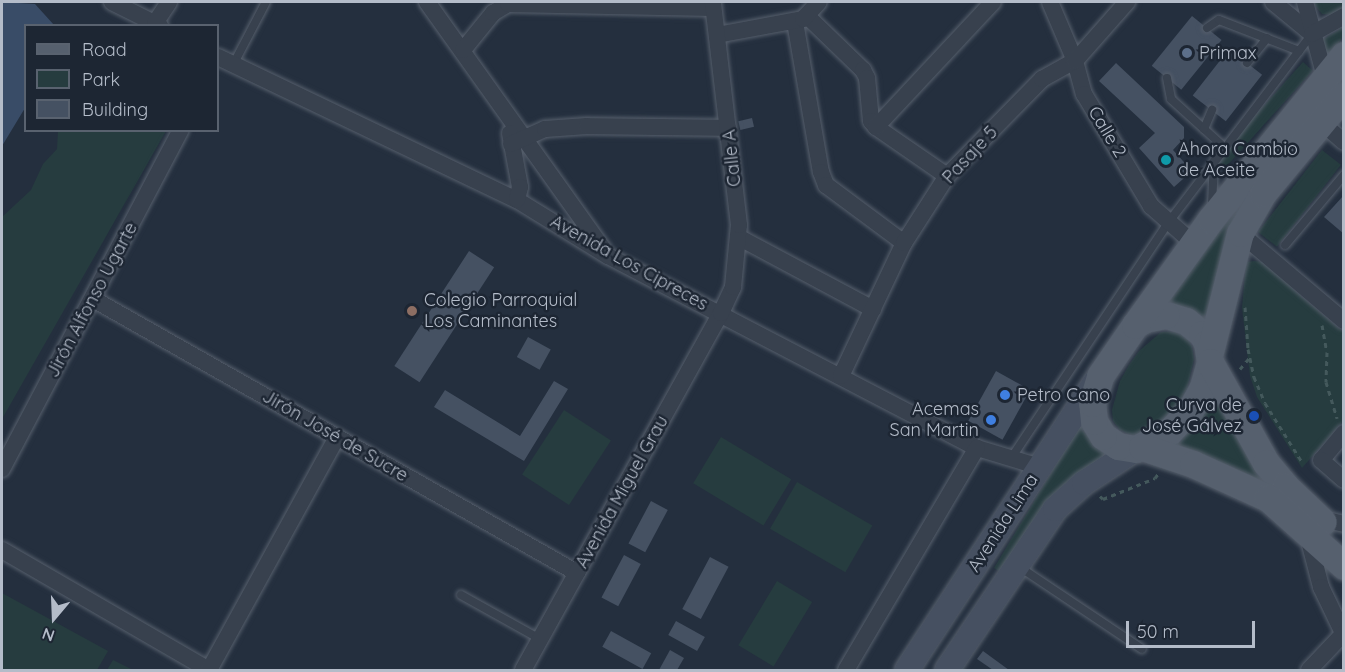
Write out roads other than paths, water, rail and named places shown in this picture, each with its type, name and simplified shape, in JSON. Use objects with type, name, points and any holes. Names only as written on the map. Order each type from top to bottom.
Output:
[{"type":"main road","points":[[1139,448],[1168,432],[1190,410],[1203,387],[1240,233],[1263,193],[1321,122],[1344,55]]},
{"type":"main road","points":[[1334,86],[1211,219],[1100,376],[1092,402],[1094,421],[1110,442],[1139,448],[1234,480],[1323,524],[1344,566]]},
{"type":"main road","points":[[1135,325],[1155,316],[1166,315],[1186,321],[1202,334],[1210,357],[1266,463],[1285,486],[1344,542]]},
{"type":"main road","name":"Avenida Lima","points":[[907,670],[1100,376]]},
{"type":"main road","name":"Avenida Lima","points":[[947,670],[1055,509],[1084,483],[1139,448]]},
{"type":"street","points":[[112,2],[157,24],[169,2]]},
{"type":"street","points":[[427,2],[507,113],[518,141],[608,256]]},
{"type":"street","points":[[717,36],[801,19],[819,2]]},
{"type":"street","points":[[876,127],[993,2]]},
{"type":"street","name":"Calle 2","points":[[1050,2],[1075,61],[1084,94],[1151,206],[1193,243]]},
{"type":"street","name":"Pasaje 5","points":[[841,376],[904,243],[947,176],[1042,79],[1075,61],[1126,2]]},
{"type":"street","points":[[1273,2],[1312,34]]},
{"type":"street","points":[[1305,2],[1312,34],[1334,86]]},
{"type":"street","points":[[462,50],[493,13],[508,4],[713,5]]},
{"type":"street","name":"Calle A","points":[[713,5],[740,238],[733,287],[721,313]]},
{"type":"street","points":[[1312,34],[1344,16]]},
{"type":"street","points":[[801,19],[863,70],[867,78],[871,120],[876,127],[947,176]]},
{"type":"street","points":[[801,19],[820,172],[826,184],[904,243]]},
{"type":"street","name":"Avenida Los Cipreces","points":[[222,60],[517,200],[608,256],[977,448],[1010,460],[1040,467]]},
{"type":"street","points":[[1321,122],[1344,142]]},
{"type":"street","points":[[518,141],[545,129],[587,126],[728,128]]},
{"type":"street","name":"Jirón Alfonso Ugarte","points":[[2,469],[180,132]]},
{"type":"street","points":[[517,200],[520,187],[518,141]]},
{"type":"street","points":[[1240,233],[1344,321]]},
{"type":"street","points":[[740,238],[873,309]]},
{"type":"street","name":"Jirón José de Sucre","points":[[93,299],[576,573]]},
{"type":"street","name":"Avenida Miguel Grau","points":[[523,670],[721,313]]},
{"type":"street","points":[[1340,427],[1321,460],[1344,480]]},
{"type":"street","points":[[2,550],[209,670],[337,437]]},
{"type":"street","points":[[846,670],[977,448]]},
{"type":"street","points":[[1309,670],[1343,635],[1322,587],[1323,524]]},
{"type":"lane","points":[[222,60],[266,2]]},
{"type":"lane","points":[[1207,28],[1219,20],[1299,51]]},
{"type":"lane","points":[[1010,460],[1168,223],[1312,34]]},
{"type":"lane","points":[[1247,63],[1267,38]]},
{"type":"lane","points":[[1167,78],[1171,99],[1224,147]]},
{"type":"lane","points":[[1204,129],[1212,110]]},
{"type":"lane","points":[[1211,219],[1214,161]]},
{"type":"lane","points":[[1285,244],[1344,175]]},
{"type":"lane","points":[[1017,566],[1142,649]]},
{"type":"lane","points":[[461,595],[540,639]]},
{"type":"water","points":[[2,2],[35,4],[53,24],[24,24],[24,110],[2,146]]},
{"type":"place","name":"Primax","points":[[1187,53]]},
{"type":"place","name":"Ahora Cambio de Aceite","points":[[1166,160]]},
{"type":"place","name":"Colegio Parroquial Los Caminantes","points":[[412,311]]},
{"type":"place","name":"Petro Cano","points":[[1005,395]]},
{"type":"place","name":"Curva de José Gálvez","points":[[1254,416]]},
{"type":"place","name":"Acemas San Martin","points":[[991,420]]}]
